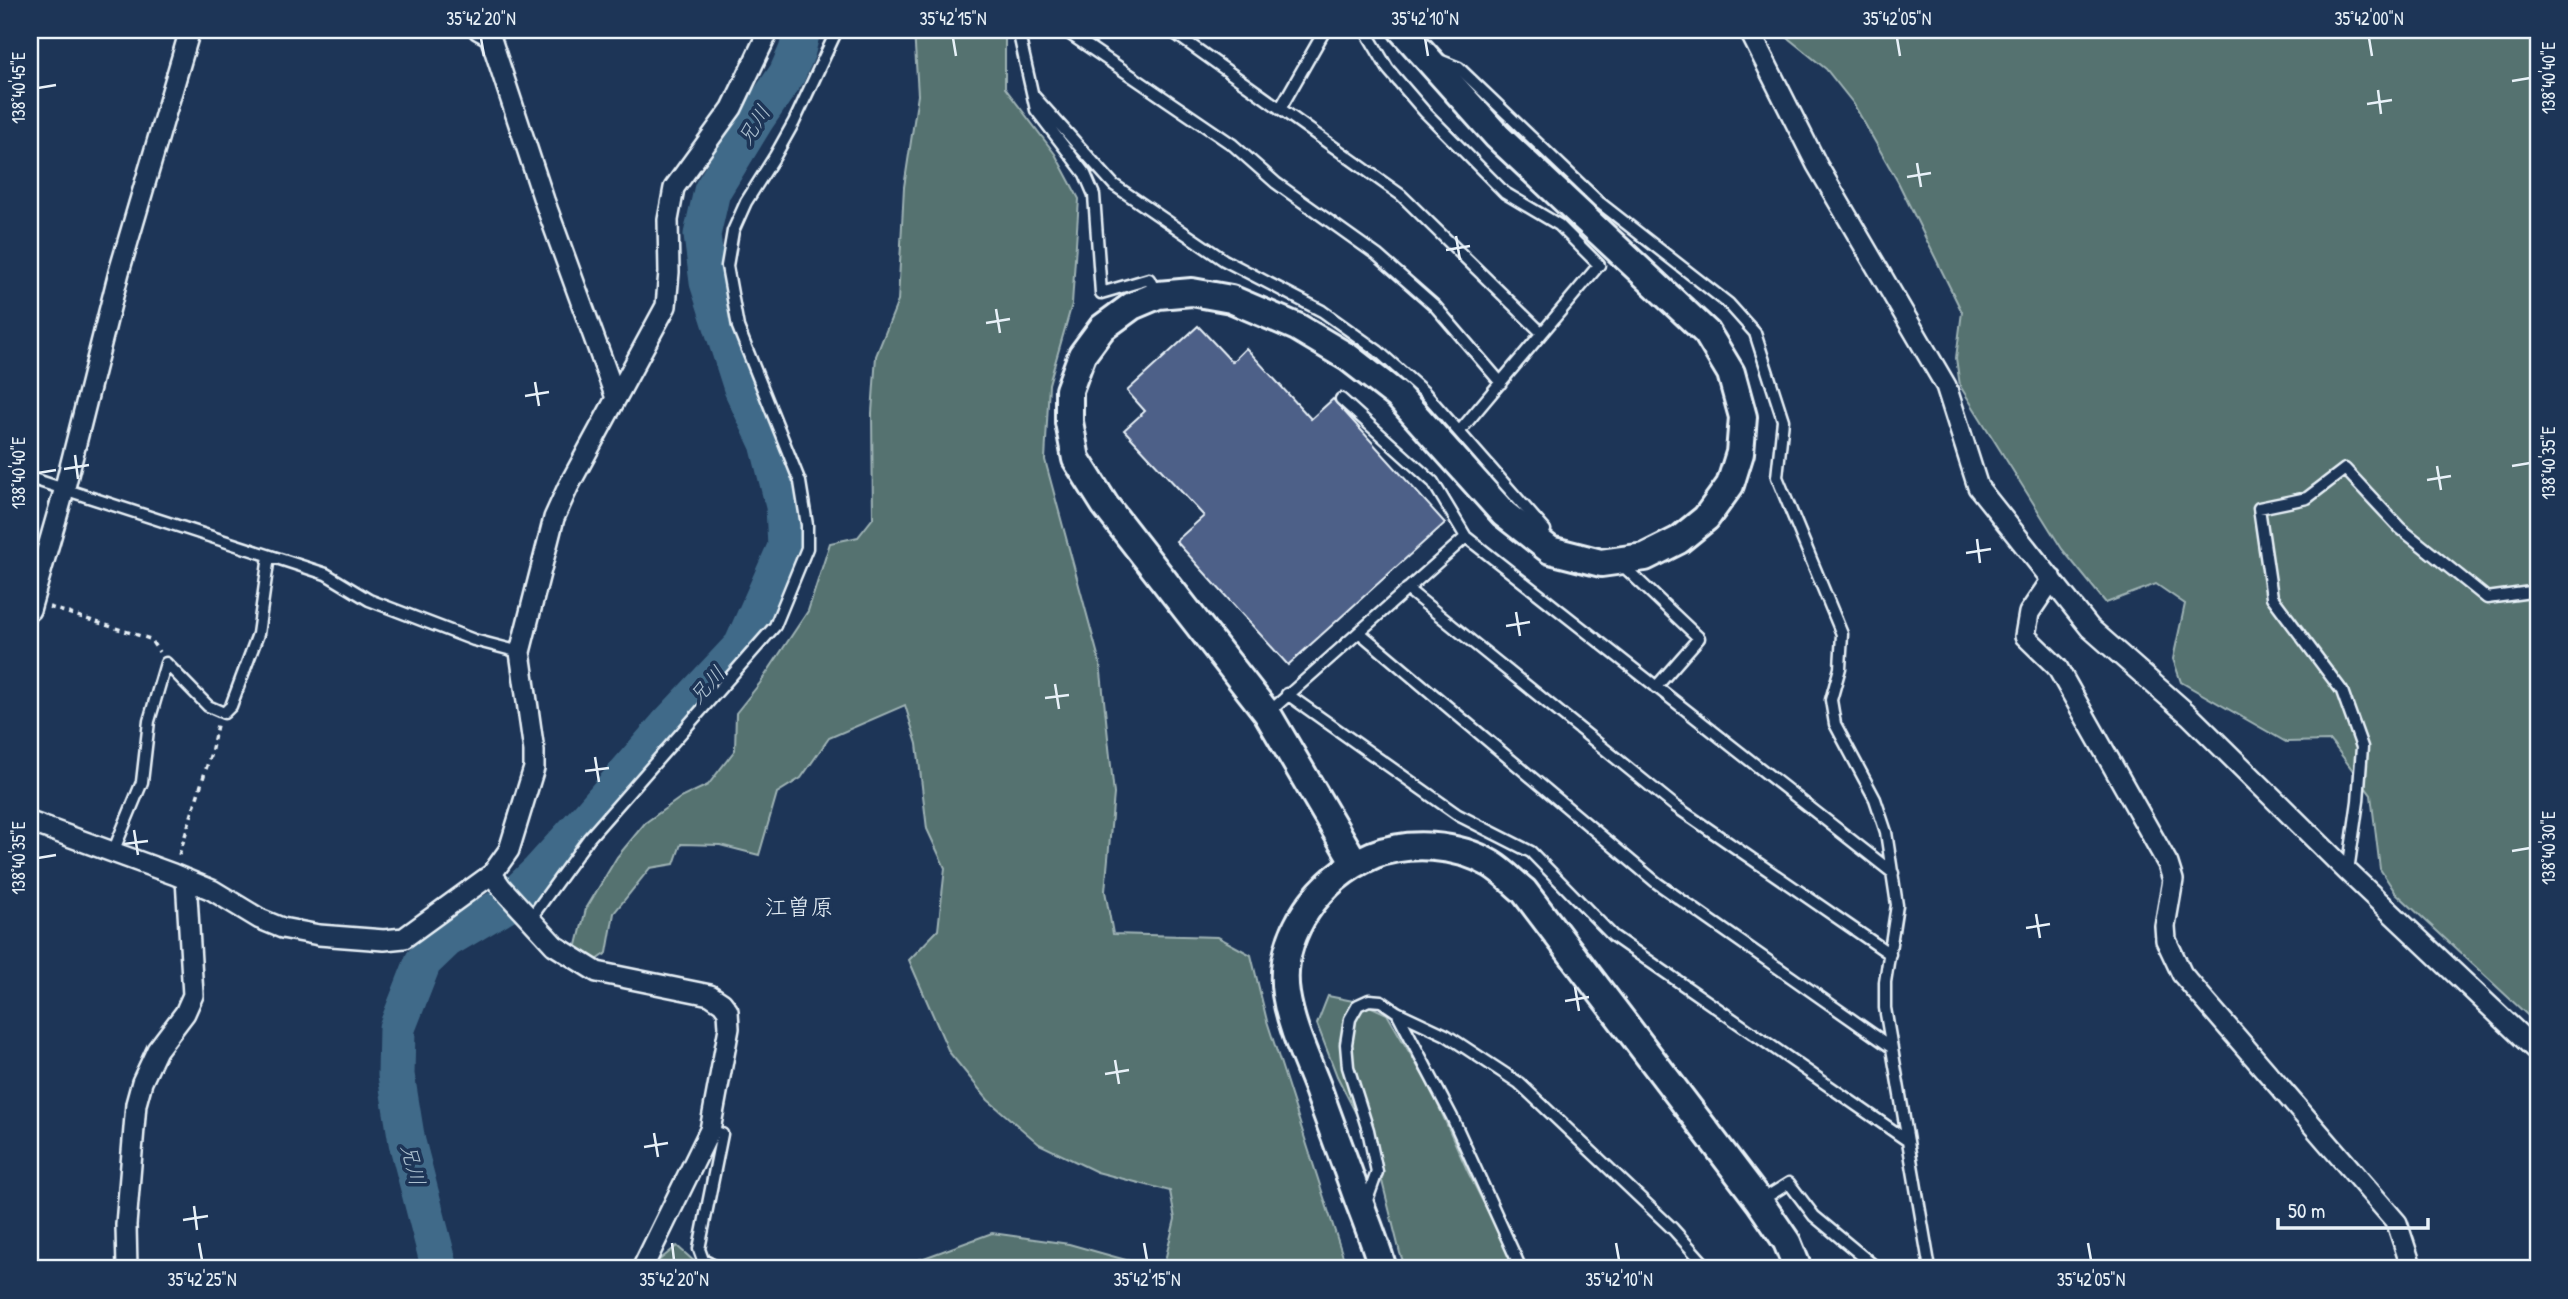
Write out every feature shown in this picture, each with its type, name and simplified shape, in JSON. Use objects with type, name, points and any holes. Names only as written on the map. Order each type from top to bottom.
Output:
[{"type":"street","points":[[31,606],[64,491],[119,272],[190,30]]},
{"type":"street","points":[[30,822],[180,876],[282,928],[319,935],[384,940],[404,938],[496,881],[509,850],[534,768],[520,652],[554,518],[666,306],[669,272],[668,220],[674,188],[732,108],[769,30]]},
{"type":"street","points":[[1355,863],[1268,713],[1105,505],[1076,459],[1069,422],[1069,390],[1082,355],[1102,328],[1132,306],[1158,295],[1192,292],[1231,299],[1297,327],[1349,358],[1398,396],[1504,514],[1539,542],[1550,550],[1601,563],[1645,557],[1679,540],[1706,518],[1730,485],[1740,453],[1743,417],[1731,373],[1707,333],[1576,226],[1402,30]]},
{"type":"street","points":[[1749,30],[1817,165],[1945,386],[1978,488],[2090,628],[2189,715],[2348,872],[2538,1052]]},
{"type":"street","points":[[488,32],[544,200],[616,398]]},
{"type":"street","points":[[2052,579],[2029,612],[2025,636],[2057,667],[2168,864],[2173,880],[2165,926],[2166,940],[2182,974],[2397,1223],[2412,1269]]},
{"type":"street","points":[[1383,1269],[1297,1038],[1285,992],[1288,954],[1296,929],[1326,885],[1355,863],[1388,849],[1448,848],[1492,864],[1524,891],[1759,1201],[1787,1242],[1798,1269]]},
{"type":"street","points":[[127,1269],[126,1225],[136,1104],[142,1082],[157,1050],[185,1013],[193,995],[180,876]]},
{"type":"street","points":[[496,881],[554,945],[597,972],[710,995],[722,1003],[727,1011],[729,1028],[710,1130],[642,1269]]},
{"type":"lane","points":[[529,920],[589,838],[775,626],[807,548],[807,525],[800,482],[738,327],[727,266],[733,231],[746,202],[794,122],[838,30]]},
{"type":"lane","points":[[1018,30],[1036,110],[1085,174],[1094,195],[1101,293],[1149,279],[1158,295]]},
{"type":"lane","points":[[1064,30],[1233,145],[1276,183],[1377,255],[1435,306],[1501,383]]},
{"type":"lane","points":[[1170,30],[1401,195],[1542,333]]},
{"type":"lane","points":[[1280,109],[1325,30]]},
{"type":"lane","points":[[1366,30],[1388,69],[1425,112],[1505,193],[1559,225],[1576,226],[1599,265],[1460,432]]},
{"type":"lane","points":[[1424,53],[1459,68],[1600,203],[1729,304],[1755,333],[1783,420],[1777,477],[1842,634],[1840,668],[1831,700],[1835,724],[1875,799],[1886,832],[1897,905],[1885,1008],[1930,1269]]},
{"type":"lane","points":[[1033,95],[1114,185],[1224,260],[1322,311],[1378,351],[1424,392],[1545,530],[1539,542]]},
{"type":"lane","points":[[1341,399],[1433,482],[1466,537],[1893,873]]},
{"type":"lane","points":[[2348,872],[2362,747],[2342,691],[2272,597],[2259,508],[2306,498],[2345,469],[2400,528],[2487,598],[2538,591]]},
{"type":"lane","points":[[30,478],[326,574],[369,600],[474,640],[520,652]]},
{"type":"lane","points":[[1268,713],[1466,537]]},
{"type":"lane","points":[[113,852],[142,782],[149,721],[166,663],[208,706],[224,713],[231,706],[258,634],[269,556]]},
{"type":"lane","points":[[1617,561],[1699,638],[1656,687]]},
{"type":"lane","points":[[1407,589],[1675,806],[1890,954]]},
{"type":"lane","points":[[1359,632],[1657,883],[1891,1047]]},
{"type":"lane","points":[[1287,694],[1458,815],[1531,852],[1613,936],[1908,1141]]},
{"type":"lane","points":[[1363,1212],[1377,1172],[1368,1130],[1348,1068],[1346,1044],[1350,1019],[1358,1005],[1369,1000],[1381,1001],[1397,1012],[1446,1035],[1519,1083],[1673,1229],[1709,1269]]},
{"type":"lane","points":[[1397,1012],[1452,1117],[1521,1269]]},
{"type":"lane","points":[[710,1130],[723,1134],[699,1249],[703,1260],[720,1269]]},
{"type":"lane","points":[[1759,1201],[1789,1183],[1814,1216],[1878,1269]]},
{"type":"path","points":[[31,606],[150,639],[166,663]]},
{"type":"path","points":[[180,876],[219,710]]},
{"type":"green space","points":[[914,30],[1005,30],[1005,88],[1055,154],[1079,199],[1072,304],[1049,384],[1045,460],[1100,663],[1114,794],[1105,891],[1113,934],[1218,937],[1251,955],[1267,1021],[1347,1269],[1163,1269],[1175,1219],[1170,1191],[1097,1172],[1039,1144],[988,1100],[949,1052],[909,960],[938,930],[945,868],[927,829],[917,744],[905,705],[829,738],[801,778],[777,793],[759,855],[720,845],[681,844],[674,864],[650,868],[614,913],[607,953],[594,962],[576,949],[586,909],[617,857],[645,823],[680,798],[708,785],[735,750],[736,713],[760,683],[808,611],[830,543],[858,537],[873,518],[872,413],[876,356],[898,301],[904,187],[918,95]]},
{"type":"green space","points":[[1778,30],[2538,31],[2538,1025],[2395,892],[2380,869],[2371,795],[2331,741],[2286,742],[2181,682],[2173,659],[2185,604],[2156,584],[2106,603],[2062,549],[1960,386],[1956,358],[1962,312],[1898,182],[1853,103],[1826,69]]},
{"type":"green space","points":[[1328,996],[1363,1003],[1387,1014],[1432,1091],[1468,1172],[1517,1269],[1406,1269],[1374,1149],[1337,1076],[1317,1024]]},
{"type":"green space","points":[[992,1233],[1069,1244],[1158,1269],[894,1269]]},
{"type":"green space","points":[[677,1246],[695,1262],[693,1269],[653,1269],[653,1265]]},
{"type":"building","points":[[1198,326],[1232,362],[1246,348],[1311,419],[1333,399],[1445,523],[1288,665],[1176,541],[1204,516],[1124,430],[1145,411],[1127,391]]},
{"type":"waterway","name":"兄川","points":[[440,1269],[407,1142],[396,1075],[397,1028],[423,962],[447,939],[506,904],[539,872],[667,726],[742,646],[786,547],[784,506],[768,443],[742,388],[708,282],[702,235],[712,191],[787,74],[802,30]]},
{"type":"district","name":"江曽原","points":[[799,907]]}]
